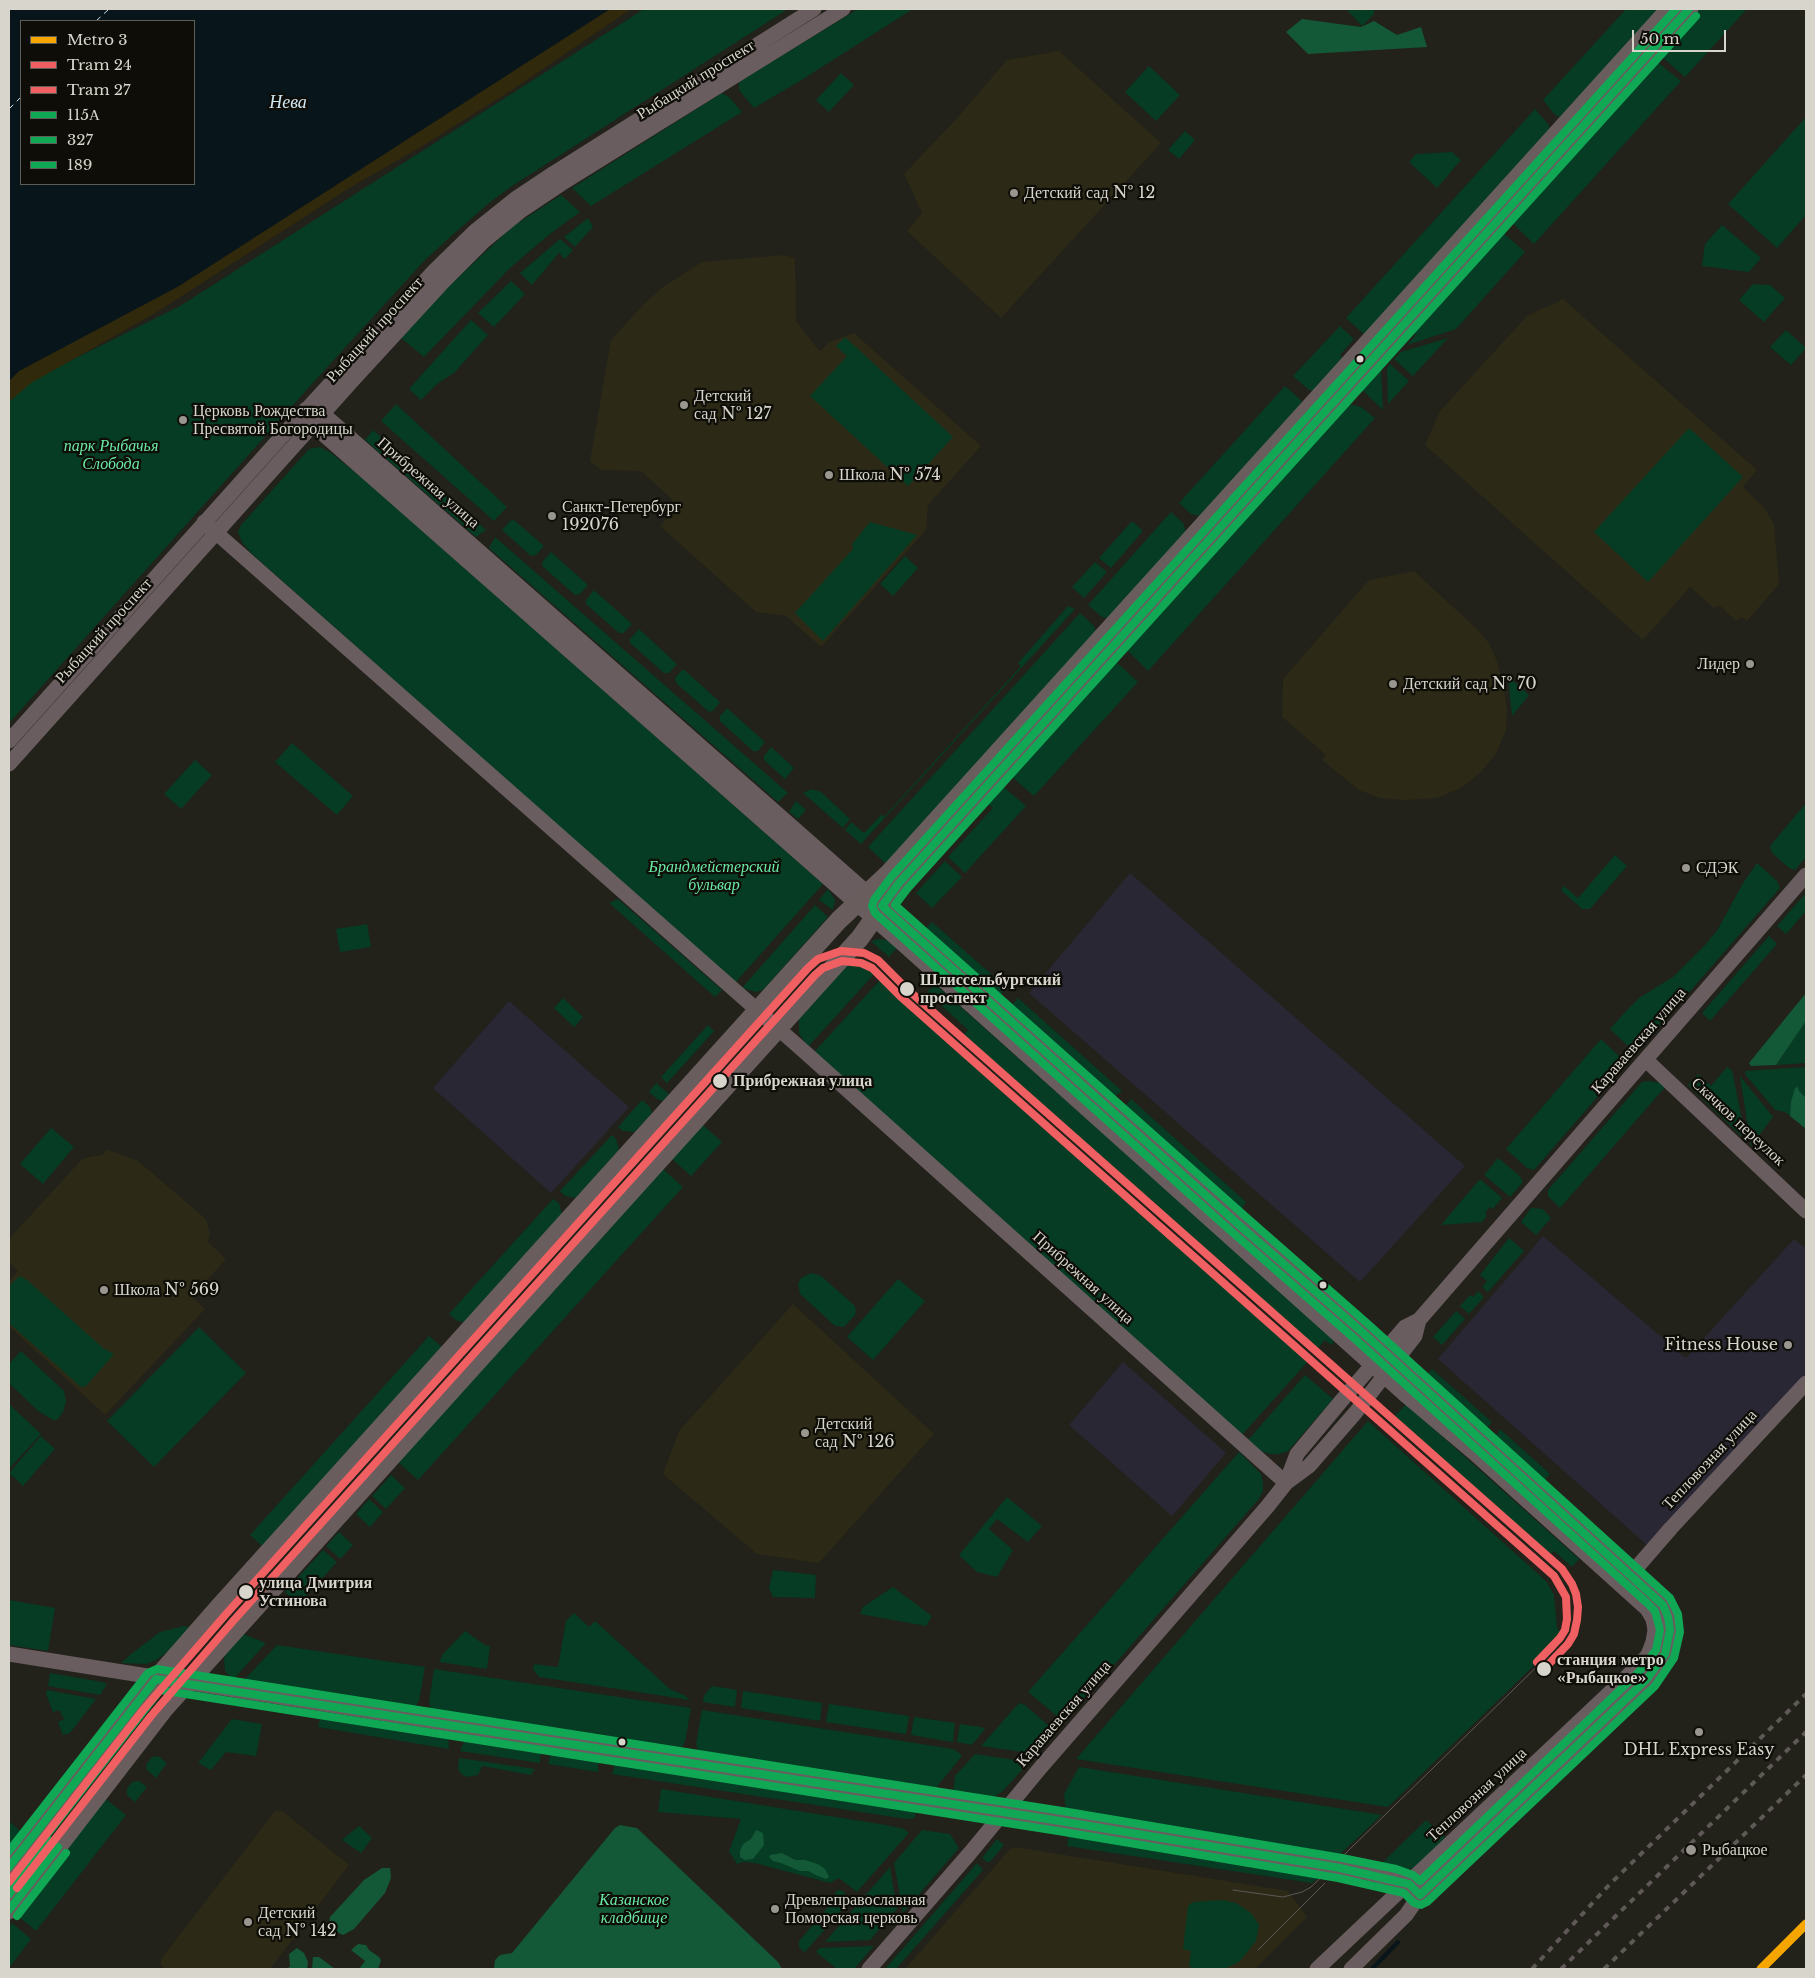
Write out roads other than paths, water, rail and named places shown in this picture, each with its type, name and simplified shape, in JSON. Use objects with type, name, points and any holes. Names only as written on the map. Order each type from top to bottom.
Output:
[{"type":"main road","points":[[9,1867],[156,1678],[757,1010],[839,920],[888,874],[1670,9]]},
{"type":"main road","points":[[9,1910],[164,1709],[854,944],[899,884],[1689,9]]},
{"type":"street","name":"Рыбацкий проспект","points":[[9,741],[306,409],[434,271],[494,215],[554,173],[814,9]]},
{"type":"street","name":"Рыбацкий проспект","points":[[9,764],[444,280],[484,242],[522,210],[561,184],[843,9]]},
{"type":"street","name":"Прибрежная улица","points":[[306,409],[862,898],[1389,1357],[1625,1580]]},
{"type":"street","name":"Прибрежная улица","points":[[204,522],[757,1010],[1286,1483]]},
{"type":"street","name":"Караваевская улица","points":[[869,1969],[1286,1483],[1309,1466],[1384,1376],[1389,1357],[1405,1327],[1419,1320],[1806,875]]},
{"type":"street","name":"Прибрежная улица","points":[[878,912],[1372,1366],[1625,1580],[1663,1605],[1668,1617],[1670,1630],[1661,1642]]},
{"type":"street","name":"Скачков переулок","points":[[1646,1060],[1806,1210]]},
{"type":"street","name":"Караваевская улица","points":[[1286,1483],[1297,1454],[1372,1366],[1389,1357]]},
{"type":"street","name":"Тепловозная улица","points":[[1625,1580],[1676,1522],[1806,1383]]},
{"type":"street","name":"Тепловозная улица","points":[[1317,1969],[1409,1884],[1661,1642],[1665,1654],[1647,1679],[1420,1895],[1406,1915],[1350,1969]]},
{"type":"street","points":[[9,1654],[187,1684],[1004,1812],[1363,1872],[1409,1884],[1420,1895]]},
{"type":"water","name":"Нева","points":[[9,9],[610,9],[179,286],[19,371],[9,381]]},
{"type":"waterway","points":[[1372,1969],[1398,1942]]},
{"type":"tram line","name":"24","points":[[9,1882],[143,1710],[227,1613],[808,968],[818,959],[841,951],[864,953],[878,960],[907,989],[1562,1569],[1576,1594],[1577,1620],[1574,1634],[1568,1644],[1544,1669]]},
{"type":"tram line","name":"27","points":[[17,1888],[151,1716],[234,1620],[815,975],[823,968],[842,961],[861,963],[872,968],[900,996],[1554,1576],[1566,1597],[1567,1619],[1565,1630],[1560,1638],[1537,1662]]},
{"type":"tram line","points":[[1233,1890],[1283,1897],[1302,1892],[1311,1887],[1554,1650],[1561,1640],[1569,1618],[1567,1596],[1557,1575],[1535,1554]]},
{"type":"tram line","points":[[1258,1950],[1325,1883]]},
{"type":"railway","points":[[1532,1969],[1610,1884],[1806,1694]]},
{"type":"railway","points":[[1561,1969],[1806,1732]]},
{"type":"railway","points":[[1604,1969],[1806,1775]]},
{"type":"metro line","name":"3","points":[[1761,1969],[1806,1924]]},
{"type":"place","name":"Детский сад № 12","points":[[1014,193]]},
{"type":"place","name":"Детский сад № 127","points":[[684,405]]},
{"type":"place","name":"Церковь Рождества Пресвятой Богородицы","points":[[183,420]]},
{"type":"place","name":"Школа № 574","points":[[829,475]]},
{"type":"place","name":"Санкт-Петербург 192076","points":[[552,516]]},
{"type":"place","name":"Лидер","points":[[1750,664]]},
{"type":"place","name":"Детский сад № 70","points":[[1393,684]]},
{"type":"place","name":"СДЭК","points":[[1686,868]]},
{"type":"place","name":"Шлиссельбургский проспект","points":[[907,989]]},
{"type":"place","name":"Прибрежная улица","points":[[720,1081]]},
{"type":"place","name":"Школа № 569","points":[[104,1290]]},
{"type":"place","name":"Fitness House","points":[[1788,1345]]},
{"type":"place","name":"Детский сад № 126","points":[[805,1433]]},
{"type":"place","name":"улица Дмитрия Устинова","points":[[246,1592]]},
{"type":"place","name":"станция метро «Рыбацкое»","points":[[1544,1669]]},
{"type":"place","name":"DHL Express Easy","points":[[1699,1732]]},
{"type":"place","name":"Рыбацкое","points":[[1691,1850]]},
{"type":"place","name":"Древлеправославная Поморская церковь","points":[[775,1909]]},
{"type":"place","name":"Детский сад № 142","points":[[248,1922]]},
{"type":"park label","name":"парк Рыбачья Слобода","points":[[111,455]]},
{"type":"park label","name":"Брандмейстерский бульвар","points":[[714,876]]},
{"type":"park label","name":"Казанское кладбище","points":[[634,1909]]}]
